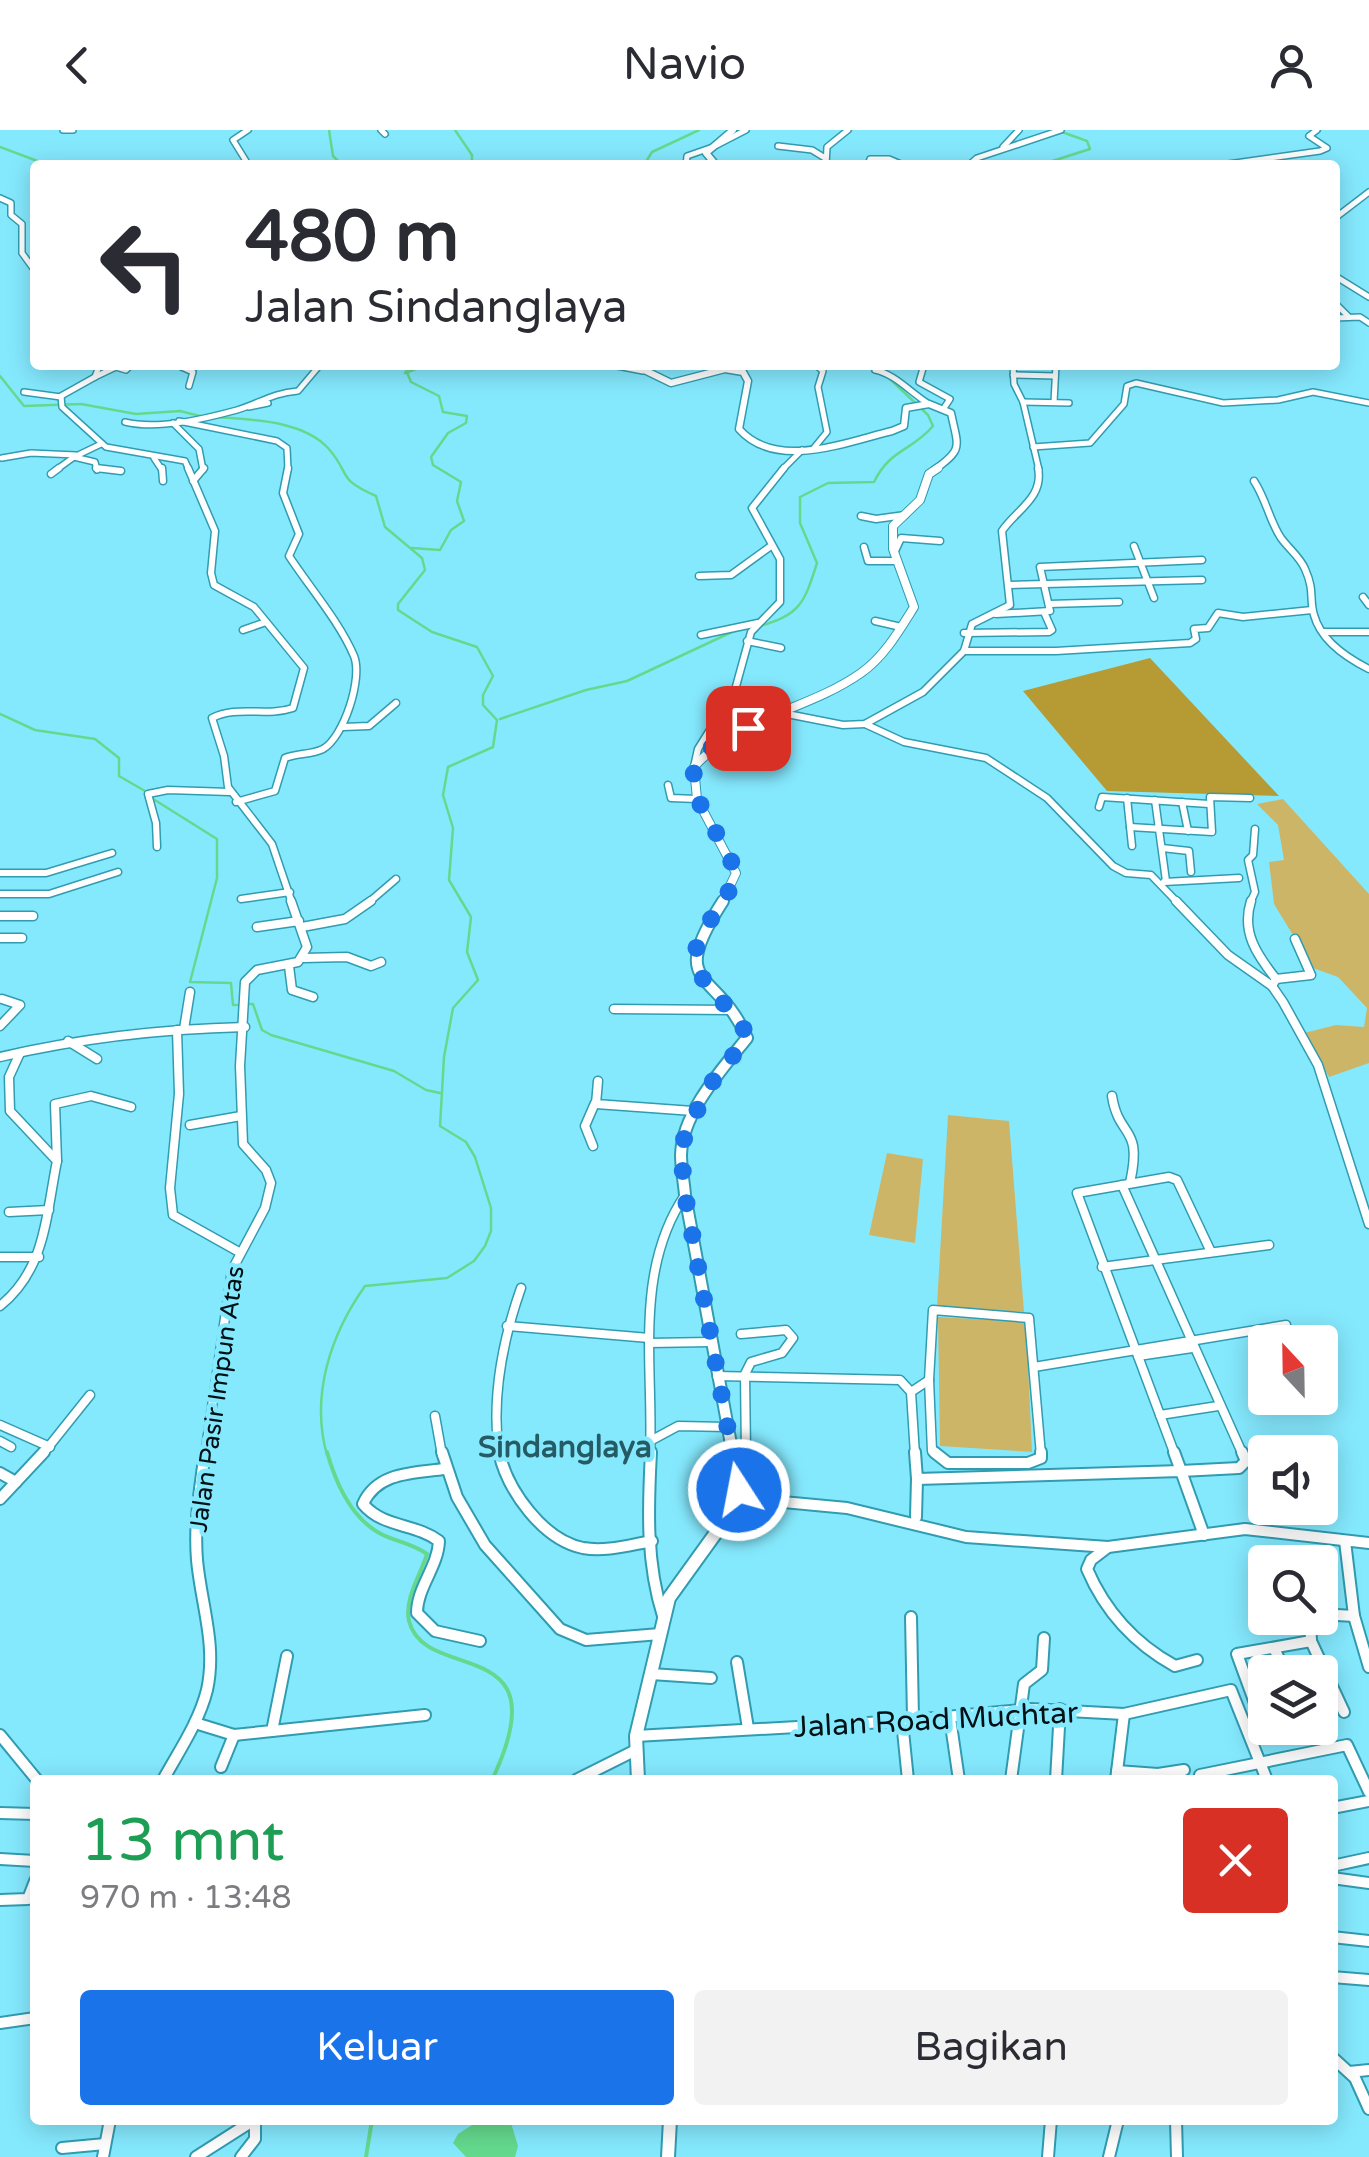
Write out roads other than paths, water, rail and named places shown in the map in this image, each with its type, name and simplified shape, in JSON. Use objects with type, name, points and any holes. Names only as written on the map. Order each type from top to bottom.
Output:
[{"type":"street","points":[[62,130],[73,130]]},
{"type":"street","points":[[245,160],[233,140],[248,130]]},
{"type":"street","points":[[709,160],[705,157],[733,130]]},
{"type":"street","points":[[684,160],[746,130]]},
{"type":"street","points":[[826,160],[828,147],[848,130]]},
{"type":"street","points":[[1000,150],[1019,130]]},
{"type":"street","points":[[974,160],[1062,130]]},
{"type":"street","points":[[1256,160],[1327,148],[1309,136],[1318,130]]},
{"type":"street","points":[[778,146],[814,150],[824,160]]},
{"type":"street","points":[[1340,214],[1369,192]]},
{"type":"street","points":[[0,198],[10,203],[10,212],[22,224],[20,248],[30,263]]},
{"type":"street","points":[[0,212],[10,212]]},
{"type":"street","points":[[1340,279],[1369,297]]},
{"type":"street","points":[[1340,308],[1349,317]]},
{"type":"street","points":[[1340,318],[1360,317],[1369,323]]},
{"type":"street","points":[[95,378],[98,370]]},
{"type":"street","points":[[61,402],[109,370]]},
{"type":"street","points":[[188,370],[192,372],[188,386]]},
{"type":"street","points":[[240,409],[267,395],[298,390],[316,370]]},
{"type":"street","points":[[638,370],[662,381],[681,383],[716,370]]},
{"type":"street","points":[[739,370],[748,381],[741,408],[742,434],[761,448],[802,450],[900,429],[904,426],[903,411],[929,404]]},
{"type":"street","points":[[813,448],[827,432],[818,387],[822,370]]},
{"type":"street","points":[[694,767],[712,744],[862,672],[901,627],[914,599],[896,556],[893,526],[920,500],[929,474],[956,455],[953,416],[906,391],[890,374],[875,370]]},
{"type":"street","points":[[923,370],[919,382],[950,399],[944,408]]},
{"type":"street","points":[[964,651],[964,633],[973,621],[1010,605],[1002,531],[1032,500],[1040,476],[1014,370]]},
{"type":"street","points":[[1054,402],[1056,370]]},
{"type":"street","points":[[1013,375],[1055,376]]},
{"type":"street","points":[[1033,447],[1090,443],[1124,404],[1127,386],[1136,383],[1223,402],[1278,400],[1313,392],[1369,403]]},
{"type":"street","points":[[24,392],[61,402],[101,444],[185,461],[214,531],[214,585],[254,607],[303,663],[295,704],[284,712],[222,712],[212,718],[230,792],[272,844],[307,947],[303,958],[347,957],[371,966],[381,962]]},
{"type":"street","points":[[1023,402],[1069,402]]},
{"type":"street","points":[[124,422],[178,421],[268,403]]},
{"type":"street","points":[[178,421],[277,441],[290,453],[283,493],[299,534],[289,556],[356,659],[343,727],[325,748],[281,762],[275,791],[236,802]]},
{"type":"street","points":[[170,422],[186,430],[204,462],[204,469],[193,481]]},
{"type":"street","points":[[51,474],[75,456],[101,444]]},
{"type":"street","points":[[744,1498],[717,1376],[681,1152],[694,1111],[747,1038],[731,1010],[706,983],[696,953],[736,873],[697,799],[694,767],[698,749],[734,690],[747,641],[758,623],[780,602],[780,559],[752,508],[767,485],[802,450]]},
{"type":"street","points":[[2,458],[31,453],[75,456],[94,462],[97,471],[120,471]]},
{"type":"street","points":[[149,456],[161,462],[162,481]]},
{"type":"street","points":[[1254,481],[1269,504],[1279,536],[1300,558],[1313,584],[1312,610],[1324,632],[1342,655],[1369,669]]},
{"type":"street","points":[[861,516],[876,519],[907,514]]},
{"type":"street","points":[[896,556],[901,538],[940,540]]},
{"type":"street","points":[[914,550],[915,539]]},
{"type":"street","points":[[699,576],[727,578],[752,566],[771,546]]},
{"type":"street","points":[[1134,546],[1154,598]]},
{"type":"street","points":[[864,547],[868,561],[896,556]]},
{"type":"street","points":[[964,633],[1052,630],[1040,567],[1202,560]]},
{"type":"street","points":[[1009,585],[1202,580]]},
{"type":"street","points":[[1363,597],[1369,604]]},
{"type":"street","points":[[986,615],[1119,602]]},
{"type":"street","points":[[782,713],[844,725],[865,724],[923,692],[964,651],[1056,651],[1190,643],[1196,639],[1194,630],[1208,628],[1218,613],[1239,617],[1312,610]]},
{"type":"street","points":[[874,621],[901,627]]},
{"type":"street","points":[[243,630],[266,622]]},
{"type":"street","points":[[701,634],[758,623]]},
{"type":"street","points":[[1324,632],[1369,632]]},
{"type":"street","points":[[747,641],[782,648]]},
{"type":"street","points":[[343,727],[369,726],[396,703]]},
{"type":"street","points":[[865,724],[904,742],[986,758],[1047,798],[1119,871],[1147,872],[1163,883],[1228,955],[1274,982],[1311,975],[1296,939]]},
{"type":"street","points":[[668,785],[671,798],[697,799]]},
{"type":"street","points":[[157,847],[156,822],[148,794],[168,788],[192,793],[230,792]]},
{"type":"street","points":[[1130,827],[1214,830],[1210,804],[1214,794],[1250,798]]},
{"type":"street","points":[[1099,806],[1102,797],[1210,804]]},
{"type":"street","points":[[1126,798],[1132,846]]},
{"type":"street","points":[[1155,800],[1163,883]]},
{"type":"street","points":[[1182,802],[1188,831]]},
{"type":"street","points":[[1255,829],[1254,856],[1248,860],[1255,892],[1247,905],[1246,925],[1252,946],[1318,1065],[1369,1224]]},
{"type":"street","points":[[1162,848],[1190,852],[1191,872]]},
{"type":"street","points":[[0,873],[46,873],[112,853]]},
{"type":"street","points":[[0,894],[50,894],[118,872]]},
{"type":"street","points":[[1163,883],[1239,878]]},
{"type":"street","points":[[258,926],[335,925],[352,919],[396,879]]},
{"type":"street","points":[[241,899],[290,892]]},
{"type":"street","points":[[0,916],[33,916]]},
{"type":"street","points":[[0,938],[22,938]]},
{"type":"street","name":"Jalan Pasir Impun Atas","points":[[166,1775],[196,1724],[207,1689],[210,1644],[196,1562],[195,1519],[228,1291],[239,1252],[270,1200],[272,1186],[268,1172],[246,1152],[241,1116],[247,977],[264,968],[288,966],[303,958]]},
{"type":"street","points":[[288,966],[292,990],[314,997]]},
{"type":"street","points":[[190,992],[180,1029],[180,1094],[170,1188],[173,1215],[239,1252]]},
{"type":"street","points":[[0,1026],[20,1005],[2,999]]},
{"type":"street","points":[[614,1009],[731,1010]]},
{"type":"street","points":[[0,1057],[68,1041],[180,1029],[244,1027]]},
{"type":"street","points":[[68,1041],[97,1059]]},
{"type":"street","points":[[20,1054],[9,1077],[10,1112],[57,1161]]},
{"type":"street","points":[[592,1146],[586,1126],[598,1081]]},
{"type":"street","points":[[0,1306],[28,1278],[38,1257],[61,1140],[53,1119],[55,1104],[91,1096],[131,1107]]},
{"type":"street","points":[[917,1479],[1244,1466],[1246,1461],[1191,1344],[1126,1184],[1136,1149],[1112,1107],[1112,1096]]},
{"type":"street","points":[[594,1103],[694,1111]]},
{"type":"street","points":[[190,1125],[241,1116]]},
{"type":"street","points":[[1204,1536],[1077,1193],[1169,1177],[1177,1180],[1211,1252]]},
{"type":"street","points":[[664,1616],[655,1598],[649,1340],[661,1253],[685,1195]]},
{"type":"street","points":[[9,1212],[49,1210]]},
{"type":"street","points":[[1102,1267],[1268,1245]]},
{"type":"street","points":[[0,1258],[38,1257]]},
{"type":"street","points":[[521,1288],[507,1326],[497,1441],[499,1457],[517,1493],[541,1524],[572,1546],[604,1550],[652,1541]]},
{"type":"street","points":[[933,1310],[1030,1318],[1041,1458],[1028,1463],[948,1464],[932,1451],[928,1380],[933,1310]]},
{"type":"street","points":[[507,1326],[711,1342]]},
{"type":"street","points":[[637,1775],[636,1736],[664,1616],[678,1583],[744,1498],[745,1374],[750,1362],[782,1353],[793,1338],[786,1330],[741,1334]]},
{"type":"street","points":[[1034,1367],[1248,1333]]},
{"type":"street","points":[[717,1376],[892,1378],[911,1392],[916,1517]]},
{"type":"street","points":[[911,1392],[928,1380]]},
{"type":"street","points":[[0,1499],[50,1447],[90,1395]]},
{"type":"street","points":[[1160,1415],[1218,1406]]},
{"type":"street","points":[[435,1416],[444,1470],[476,1535],[519,1588],[568,1635],[605,1640],[660,1634]]},
{"type":"street","points":[[652,1440],[666,1428],[685,1424],[727,1427]]},
{"type":"street","points":[[0,1425],[50,1447]]},
{"type":"street","points":[[0,1441],[11,1447]]},
{"type":"street","points":[[444,1470],[386,1479],[372,1488],[363,1504],[371,1516],[429,1533],[439,1541],[436,1567],[417,1598],[417,1614],[435,1630],[480,1641]]},
{"type":"street","points":[[0,1473],[16,1482]]},
{"type":"street","points":[[744,1498],[847,1508],[966,1538],[1108,1546],[1245,1529],[1369,1543]]},
{"type":"street","points":[[1345,1542],[1354,1616],[1369,1667]]},
{"type":"street","points":[[1108,1546],[1091,1560],[1087,1569],[1111,1612],[1167,1662],[1175,1666],[1197,1660]]},
{"type":"street","points":[[1338,1615],[1354,1616]]},
{"type":"street","points":[[908,1775],[911,1617]]},
{"type":"street","points":[[1311,1635],[1344,1712]]},
{"type":"street","points":[[1012,1775],[1025,1682],[1042,1670],[1044,1638]]},
{"type":"street","points":[[1248,1684],[1237,1654],[1312,1641]]},
{"type":"street","points":[[1274,1648],[1277,1655]]},
{"type":"street","points":[[272,1731],[287,1656]]},
{"type":"street","points":[[737,1662],[748,1728]]},
{"type":"street","points":[[651,1674],[711,1678]]},
{"type":"street","name":"Jalan Road Muchtar","points":[[636,1736],[950,1718],[1019,1710],[1124,1714],[1232,1691],[1260,1762]]},
{"type":"street","points":[[1056,1775],[1060,1709]]},
{"type":"street","points":[[1117,1775],[1124,1714]]},
{"type":"street","points":[[196,1724],[234,1735],[424,1716]]},
{"type":"street","points":[[950,1718],[959,1775]]},
{"type":"street","points":[[0,1735],[33,1775]]},
{"type":"street","points":[[220,1767],[234,1735]]},
{"type":"street","points":[[1200,1775],[1348,1745],[1369,1792]]},
{"type":"street","points":[[586,1775],[634,1751]]},
{"type":"street","points":[[1260,1762],[1265,1775]]},
{"type":"street","points":[[1134,1775],[1184,1770]]},
{"type":"street","points":[[1338,1807],[1369,1801]]},
{"type":"street","points":[[0,1813],[30,1814]]},
{"type":"street","points":[[1338,1865],[1369,1858]]},
{"type":"street","points":[[0,1859],[30,1860]]},
{"type":"street","points":[[1338,1879],[1369,1883]]},
{"type":"street","points":[[0,1900],[28,1898],[30,1893]]},
{"type":"street","points":[[1338,1938],[1369,1941]]},
{"type":"street","points":[[1338,1977],[1369,1980]]},
{"type":"street","points":[[0,2023],[30,2019]]},
{"type":"street","points":[[1338,2062],[1349,2072],[1369,2110]]},
{"type":"street","points":[[1349,2072],[1369,2070]]},
{"type":"street","points":[[62,2148],[104,2150],[109,2125]]},
{"type":"street","points":[[196,2157],[246,2125]]},
{"type":"street","points":[[241,2157],[255,2140],[254,2125]]},
{"type":"street","points":[[668,2157],[670,2125]]},
{"type":"street","points":[[1048,2157],[1051,2125]]},
{"type":"street","points":[[1110,2157],[1117,2125]]},
{"type":"street","points":[[1176,2125],[1176,2157]]},
{"type":"waterway","points":[[329,130],[337,160]]},
{"type":"waterway","points":[[455,130],[472,160]]},
{"type":"waterway","points":[[647,160],[652,152],[699,130]]},
{"type":"waterway","points":[[1056,160],[1090,149],[1087,141],[1062,132]]},
{"type":"waterway","points":[[0,147],[35,160]]},
{"type":"waterway","points":[[407,372],[413,370]]},
{"type":"waterway","points":[[407,372],[411,382],[439,396],[443,412],[467,416],[466,423],[448,433],[431,457],[433,465],[461,482],[457,501],[464,521],[451,530],[440,550],[412,548]]},
{"type":"waterway","points":[[0,376],[24,406],[81,404],[136,414],[180,411],[204,417]]},
{"type":"waterway","points":[[757,627],[783,618],[798,606],[817,563],[800,523],[800,497],[828,483],[874,482],[894,456],[933,426],[928,415],[890,379]]},
{"type":"waterway","points":[[217,417],[291,427],[328,448],[349,480],[376,496],[385,527],[422,558],[425,570],[398,604],[398,610],[432,632],[477,647],[493,676],[483,695],[483,705],[497,720],[493,747],[448,767],[443,795],[453,828],[449,880],[471,917],[467,952],[478,980],[453,1008],[444,1057],[440,1126],[466,1142],[475,1157],[491,1208],[491,1231],[474,1261],[447,1278],[365,1286],[342,1324],[327,1366],[321,1410],[327,1455]]},
{"type":"waterway","points":[[500,719],[586,690],[627,681],[734,631]]},
{"type":"waterway","points":[[0,714],[35,730],[95,739],[119,758],[119,776],[145,791]]},
{"type":"waterway","points":[[150,797],[217,839],[217,878],[190,982],[231,983],[233,1005],[241,1005]]},
{"type":"waterway","points":[[249,1004],[253,1004],[262,1030],[271,1035],[394,1071],[426,1090],[440,1093]]},
{"type":"waterway","points":[[327,1452],[340,1488],[362,1520],[383,1535],[427,1554],[408,1613],[420,1640],[501,1681],[511,1701],[509,1733],[494,1775]]},
{"type":"waterway","points":[[366,2157],[371,2125]]},
{"type":"district","name":"Sindanglaya","points":[[565,1447]]}]
